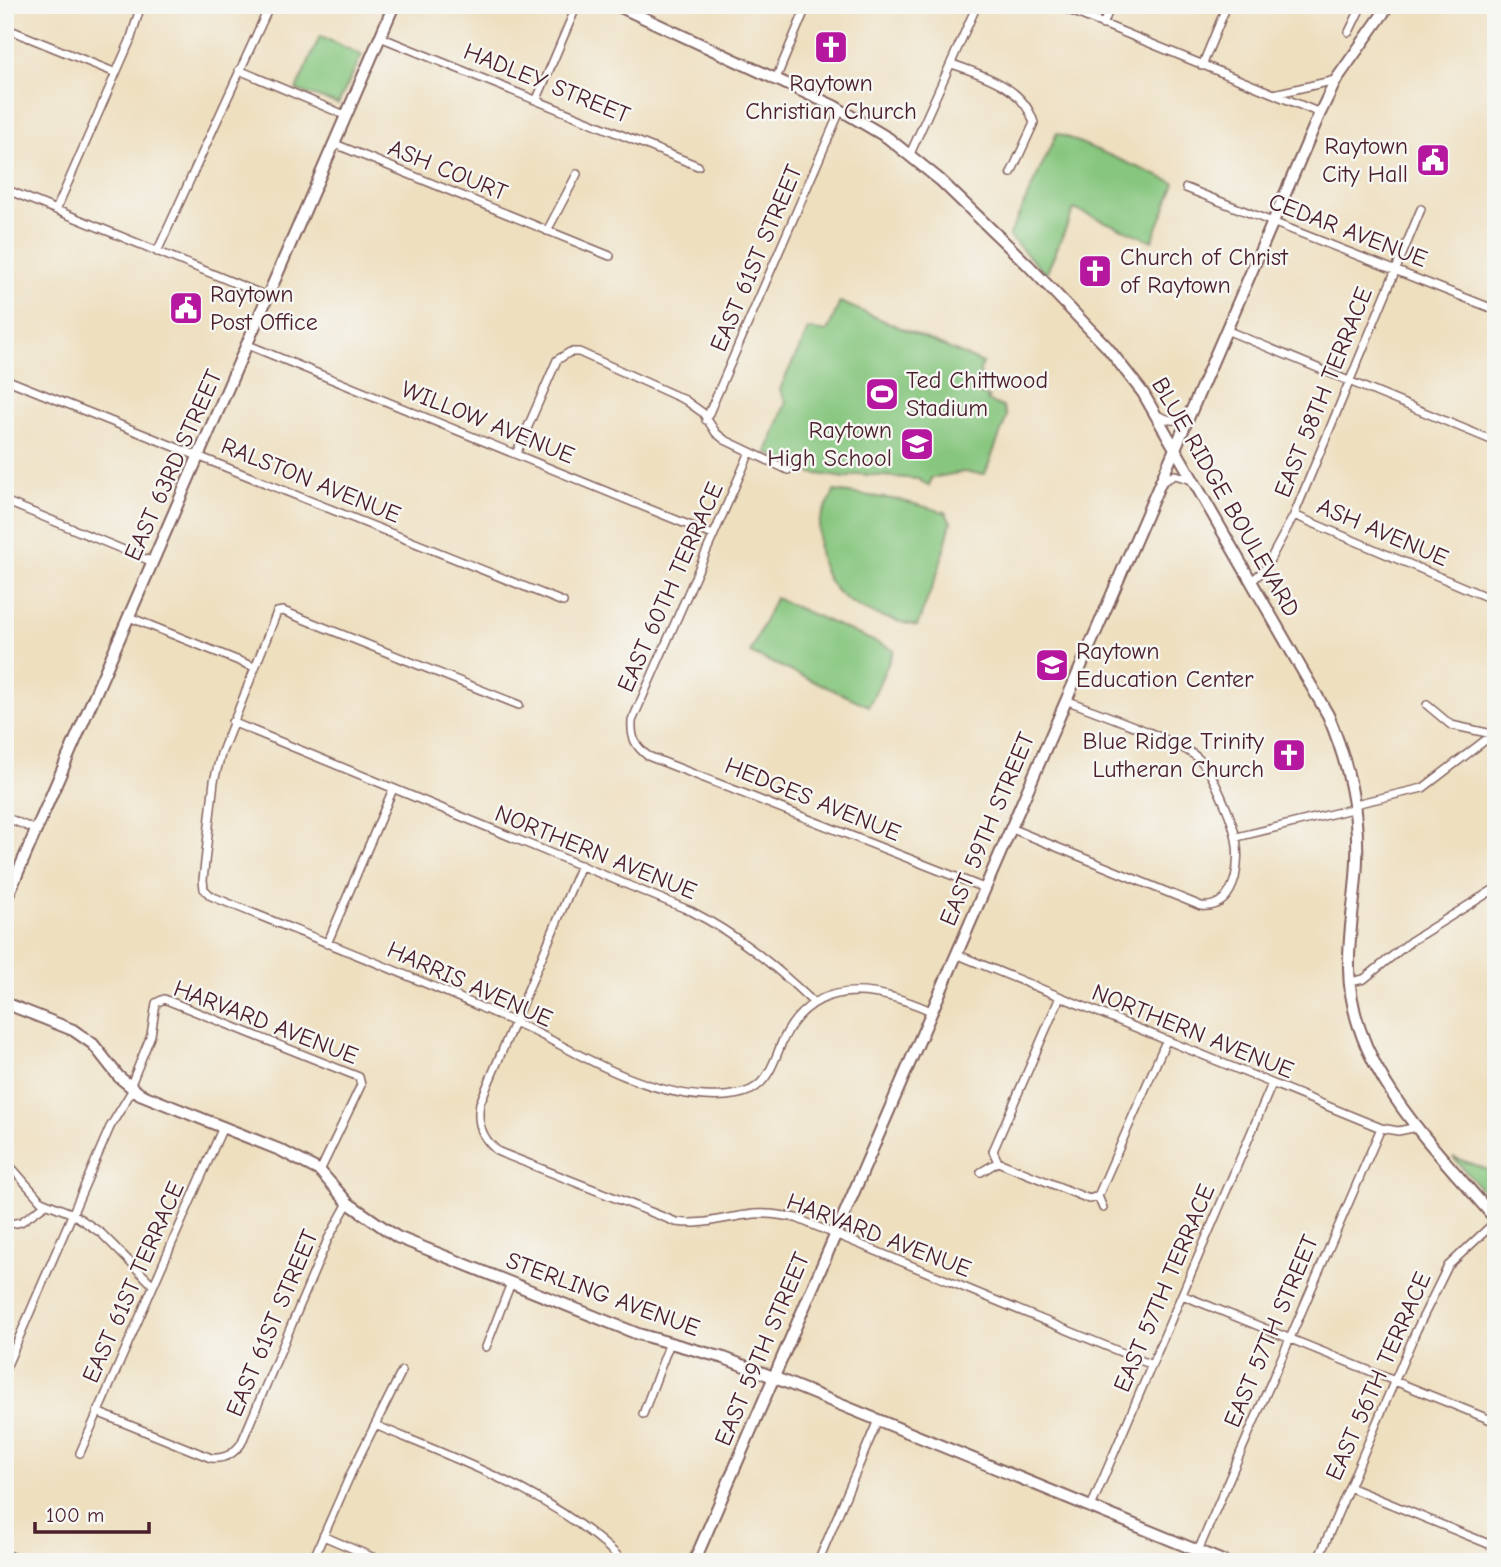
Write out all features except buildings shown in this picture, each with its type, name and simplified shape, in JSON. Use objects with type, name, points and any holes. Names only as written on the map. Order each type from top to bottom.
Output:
[{"type":"street","points":[[56,210],[116,73],[141,5]]},
{"type":"street","points":[[158,252],[270,5]]},
{"type":"street","name":"EAST 63RD STREET","points":[[5,902],[394,5]]},
{"type":"street","points":[[537,99],[577,5]]},
{"type":"street","name":"BLUE RIDGE BOULEVARD","points":[[616,5],[636,9],[775,81],[840,111],[910,154],[1011,249],[1107,347],[1156,414],[1328,715],[1346,758],[1356,806],[1357,859],[1350,982],[1356,1015],[1373,1060],[1419,1127],[1496,1221]]},
{"type":"street","points":[[775,81],[807,5]]},
{"type":"street","points":[[910,154],[977,5]]},
{"type":"street","points":[[1057,5],[1320,113]]},
{"type":"street","points":[[1103,25],[1111,5]]},
{"type":"street","points":[[1202,66],[1227,5]]},
{"type":"street","points":[[1349,32],[1362,5]]},
{"type":"street","name":"EAST 59TH STREET","points":[[694,1562],[1320,113],[1336,80],[1389,5]]},
{"type":"street","points":[[5,28],[116,73]]},
{"type":"street","name":"HADLEY STREET","points":[[380,37],[698,166]]},
{"type":"street","points":[[952,64],[989,78],[1009,90],[1019,97],[1032,116],[1034,123],[1011,173]]},
{"type":"street","points":[[239,70],[347,116]]},
{"type":"street","points":[[1274,94],[1336,80]]},
{"type":"street","name":"EAST 61ST STREET","points":[[706,420],[840,111]]},
{"type":"street","name":"ASH COURT","points":[[335,145],[610,256]]},
{"type":"street","points":[[547,231],[577,174]]},
{"type":"street","name":"CEDAR AVENUE","points":[[1186,188],[1496,310]]},
{"type":"street","points":[[5,189],[269,297]]},
{"type":"street","name":"EAST 58TH TERRACE","points":[[1251,582],[1265,569],[1294,515],[1420,209]]},
{"type":"street","points":[[1226,330],[1496,442]]},
{"type":"street","name":"WILLOW AVENUE","points":[[248,345],[713,535]]},
{"type":"street","points":[[516,454],[557,360],[570,352],[585,354],[685,400],[703,413],[725,440],[788,470]]},
{"type":"street","name":"RALSTON AVENUE","points":[[5,379],[563,602]]},
{"type":"street","points":[[1156,414],[1172,421],[1181,420],[1192,408]]},
{"type":"street","name":"EAST 60TH TERRACE","points":[[633,740],[632,721],[750,452]]},
{"type":"street","points":[[1160,482],[1175,475],[1194,481]]},
{"type":"street","points":[[5,501],[153,562]]},
{"type":"street","name":"ASH AVENUE","points":[[1294,515],[1496,601]]},
{"type":"street","points":[[232,722],[277,612],[283,611],[519,705]]},
{"type":"street","points":[[129,617],[254,667]]},
{"type":"street","points":[[1010,828],[1208,907],[1224,901],[1233,886],[1238,864],[1237,837],[1218,788],[1197,757],[1066,700]]},
{"type":"street","points":[[1427,705],[1451,725],[1494,733]]},
{"type":"street","name":"NORTHERN AVENUE","points":[[232,722],[581,865],[725,928],[764,956],[813,1002]]},
{"type":"street","name":"HARRIS AVENUE","points":[[232,722],[214,781],[204,885],[211,896],[515,1023],[628,1078],[693,1094],[729,1095],[751,1090],[762,1081],[795,1019],[813,1002]]},
{"type":"street","points":[[1237,837],[1423,788],[1494,733]]},
{"type":"street","name":"HEDGES AVENUE","points":[[633,740],[637,748],[648,756],[984,887]]},
{"type":"street","points":[[327,943],[393,789]]},
{"type":"street","points":[[5,817],[36,830]]},
{"type":"street","points":[[515,1023],[581,865]]},
{"type":"street","points":[[1350,982],[1364,979],[1411,941],[1465,910],[1496,887]]},
{"type":"street","name":"NORTHERN AVENUE","points":[[956,954],[1381,1128],[1398,1131],[1419,1127]]},
{"type":"street","points":[[813,1002],[839,993],[874,992],[903,998],[931,1011]]},
{"type":"street","points":[[1060,997],[993,1151],[998,1162],[1089,1199],[1098,1196]]},
{"type":"street","name":"HARVARD AVENUE","points":[[132,1088],[151,1035],[158,1000],[164,999],[361,1079],[320,1171]]},
{"type":"street","name":"STERLING AVENUE","points":[[5,1003],[74,1030],[93,1044],[132,1088],[280,1150],[320,1171],[348,1203],[397,1237],[669,1345],[724,1358],[773,1377],[1225,1562]]},
{"type":"street","name":"HARVARD AVENUE","points":[[515,1023],[480,1104],[484,1136],[499,1152],[663,1218],[705,1224],[746,1215],[769,1214],[796,1219],[1152,1365]]},
{"type":"street","points":[[1103,1209],[1098,1196],[1166,1041]]},
{"type":"street","name":"EAST 57TH TERRACE","points":[[1091,1507],[1272,1084]]},
{"type":"street","points":[[5,1370],[110,1127],[132,1088]]},
{"type":"street","name":"EAST 61ST TERRACE","points":[[79,1452],[223,1127]]},
{"type":"street","name":"EAST 57TH STREET","points":[[1198,1551],[1381,1128]]},
{"type":"street","points":[[5,1160],[45,1205],[73,1214],[101,1233],[153,1285]]},
{"type":"street","points":[[981,1172],[998,1162]]},
{"type":"street","name":"EAST 61ST STREET","points":[[97,1412],[211,1458],[229,1455],[241,1444],[328,1239],[348,1203]]},
{"type":"street","points":[[5,1225],[21,1222],[45,1205]]},
{"type":"street","name":"EAST 56TH TERRACE","points":[[1317,1562],[1395,1380],[1448,1266],[1496,1221]]},
{"type":"street","points":[[486,1347],[511,1283]]},
{"type":"street","points":[[1182,1295],[1496,1422]]},
{"type":"street","points":[[643,1414],[669,1345]]},
{"type":"street","points":[[312,1562],[402,1371]]},
{"type":"street","points":[[818,1562],[878,1420]]},
{"type":"street","points":[[375,1424],[522,1490],[590,1532],[624,1562]]},
{"type":"street","points":[[1349,1487],[1496,1547]]},
{"type":"street","points":[[323,1536],[384,1562]]},
{"type":"street","points":[[5,1556],[20,1562]]},
{"type":"green space","points":[[320,36],[362,55],[338,104],[296,90]]},
{"type":"green space","points":[[1057,133],[1175,183],[1152,241],[1074,209],[1046,274],[1009,236]]},
{"type":"green space","name":"Ted Chittwood Stadium","points":[[840,302],[983,363],[976,392],[989,397],[987,401],[1003,407],[1007,416],[985,474],[963,472],[931,478],[929,486],[918,479],[858,474],[846,478],[803,472],[767,452],[786,402],[780,390],[808,329],[827,332]]},
{"type":"green space","points":[[834,491],[899,500],[945,512],[951,522],[939,569],[917,626],[859,607],[832,585],[823,569],[819,550],[819,526]]},
{"type":"green space","points":[[775,598],[894,650],[869,706],[750,653]]},
{"type":"green space","points":[[1453,1157],[1496,1173],[1496,1206]]},
{"type":"place","name":"Raytown Christian Church","points":[[831,47]]},
{"type":"place","name":"Raytown City Hall","points":[[1433,160]]},
{"type":"place","name":"Church of Christ of Raytown","points":[[1095,271]]},
{"type":"place","name":"Raytown Post Office","points":[[186,308]]},
{"type":"place","name":"Ted Chittwood Stadium","points":[[882,394]]},
{"type":"place","name":"Raytown High School","points":[[917,444]]},
{"type":"place","name":"Raytown Education Center","points":[[1052,665]]},
{"type":"place","name":"Blue Ridge Trinity Lutheran Church","points":[[1289,755]]}]
